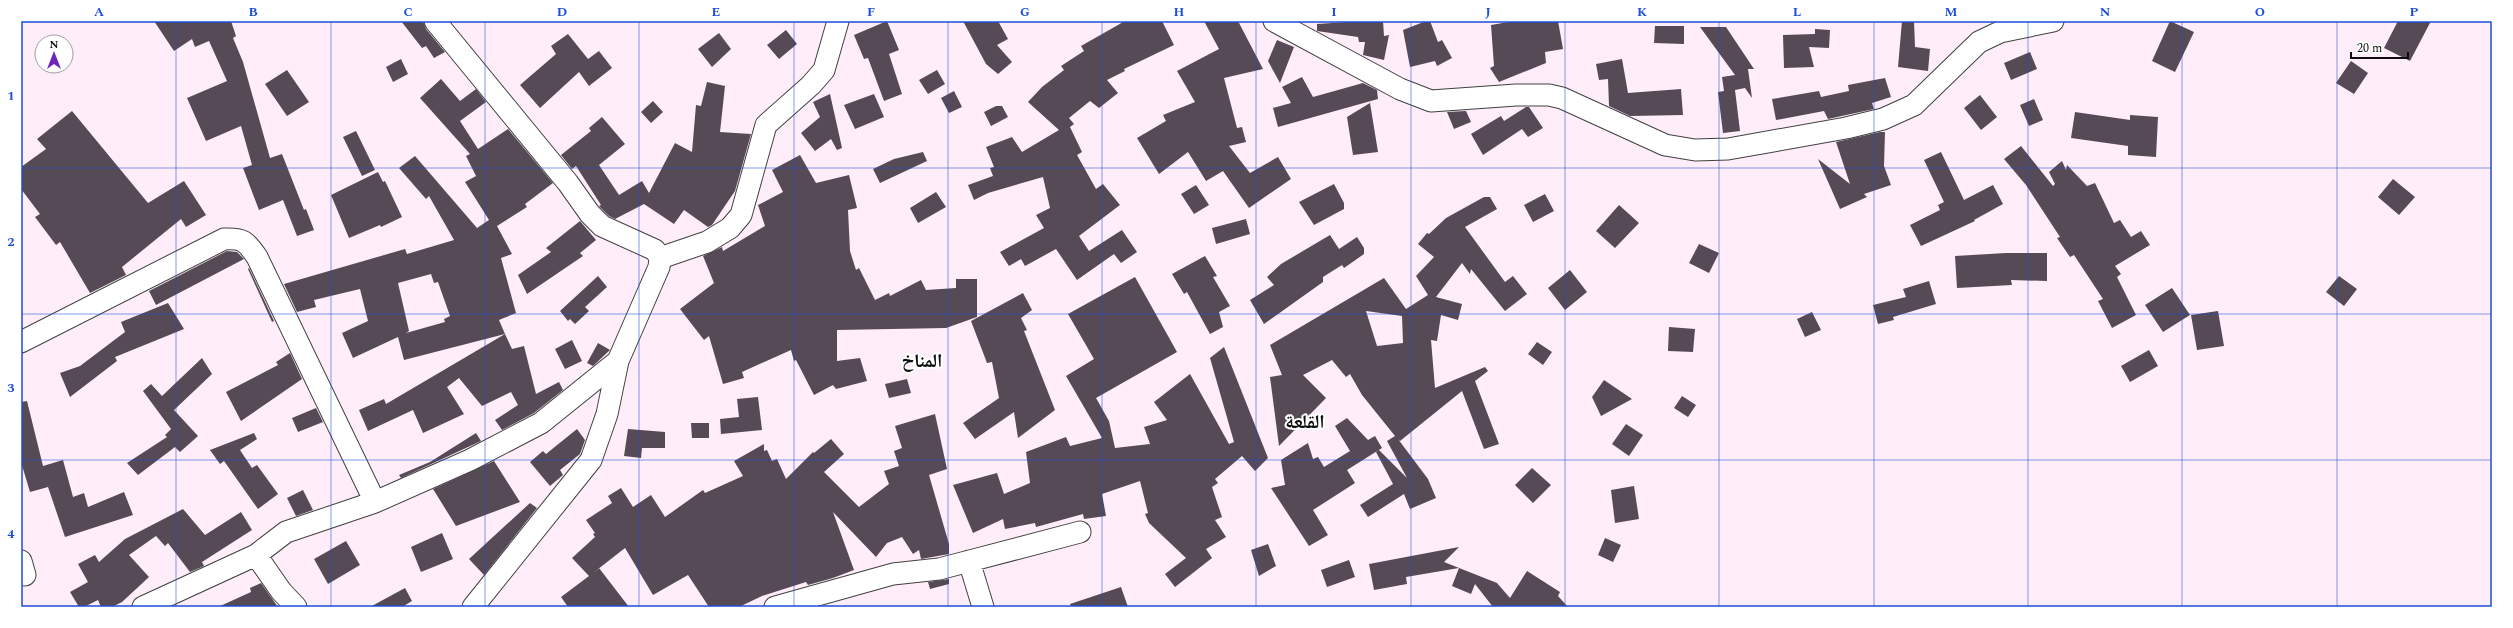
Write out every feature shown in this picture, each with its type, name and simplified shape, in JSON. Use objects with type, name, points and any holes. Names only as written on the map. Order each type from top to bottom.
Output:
[{"type":"street","points":[[435,21],[568,183],[590,214],[602,226],[655,250],[660,258],[659,267],[618,361],[607,414],[591,460],[473,607]]},
{"type":"street","points":[[660,258],[707,242],[730,228],[741,215],[766,126],[811,85],[824,70],[838,21]]},
{"type":"street","points":[[1274,21],[1400,89],[1431,101],[1516,95],[1549,95],[1562,98],[1664,146],[1695,150],[1728,149],[1846,128],[1883,119],[1914,106],[1979,42],[2006,26],[2053,21]]},
{"type":"street","points":[[21,342],[224,239],[238,238],[248,244],[257,257],[375,502]]},
{"type":"street","points":[[143,607],[256,555],[286,532],[375,502],[470,460],[541,423],[618,361]]},
{"type":"street","points":[[775,607],[893,574],[939,569],[1080,532]]},
{"type":"street","points":[[256,555],[281,591],[296,607]]},
{"type":"street","points":[[969,561],[983,607]]},
{"type":"building","points":[[154,21],[231,21],[236,36],[233,38],[243,62],[270,158],[282,154],[304,210],[306,209],[314,230],[297,236],[283,200],[259,210],[243,168],[252,165],[241,126],[206,141],[187,98],[227,81],[209,41],[195,47],[192,39],[174,51]]},
{"type":"building","points":[[401,21],[423,21],[426,29],[445,52],[434,58],[426,46],[422,48]]},
{"type":"building","points":[[887,21],[899,50],[889,54],[902,94],[884,101],[868,58],[864,59],[854,35]]},
{"type":"building","points":[[963,21],[998,21],[1008,39],[997,45],[1012,62],[998,74],[986,64]]},
{"type":"building","points":[[1125,21],[1162,21],[1174,45],[1124,69],[1125,71],[1107,80],[1118,93],[1099,108],[1090,101],[1069,118],[1074,124],[1070,127],[1082,152],[1077,155],[1096,189],[1103,184],[1120,205],[1079,236],[1089,251],[1122,230],[1137,252],[1121,263],[1114,254],[1077,280],[1056,249],[1025,266],[1021,259],[1009,266],[1000,252],[1044,228],[1036,215],[1050,208],[1043,177],[988,193],[974,200],[968,185],[993,176],[990,168],[994,167],[986,147],[1012,137],[1022,152],[1059,130],[1028,102],[1042,87],[1064,70],[1061,66],[1084,51],[1081,46]]},
{"type":"building","points":[[1204,21],[1238,21],[1263,69],[1224,78],[1237,128],[1242,127],[1246,142],[1229,146],[1250,173],[1278,157],[1291,179],[1249,208],[1223,171],[1206,181],[1188,152],[1159,174],[1137,138],[1166,121],[1163,115],[1195,102],[1177,71],[1219,49]]},
{"type":"building","points":[[1383,21],[1384,36],[1389,35],[1384,60],[1363,55],[1365,42],[1359,42],[1358,37],[1317,31],[1317,24]]},
{"type":"building","points":[[1426,21],[1430,21],[1438,42],[1442,40],[1452,58],[1437,66],[1435,61],[1410,67],[1403,30]]},
{"type":"building","points":[[1514,21],[1558,21],[1563,49],[1545,52],[1546,63],[1499,82],[1490,68],[1494,66],[1491,25]]},
{"type":"building","points":[[1902,21],[1914,21],[1915,47],[1930,49],[1928,71],[1898,67]]},
{"type":"building","points":[[2170,21],[2194,32],[2175,72],[2152,61]]},
{"type":"building","points":[[2398,21],[2431,21],[2410,61],[2384,48]]},
{"type":"building","points":[[1655,26],[1684,26],[1684,44],[1654,43]]},
{"type":"building","points":[[1700,27],[1726,27],[1754,69],[1748,69],[1752,98],[1745,88],[1735,90],[1740,131],[1723,133],[1718,92],[1724,91],[1722,77],[1735,75]]},
{"type":"building","points":[[1815,29],[1830,30],[1829,48],[1809,47],[1814,67],[1784,68],[1783,35],[1815,34]]},
{"type":"building","points":[[786,30],[797,44],[779,59],[767,45]]},
{"type":"building","points":[[719,33],[731,49],[712,67],[698,49]]},
{"type":"building","points":[[568,34],[588,59],[599,51],[612,68],[589,86],[579,72],[540,108],[520,85],[556,54],[551,46]]},
{"type":"building","points":[[1277,40],[1294,47],[1280,83],[1268,61]]},
{"type":"building","points":[[2030,52],[2037,69],[2011,80],[2004,63]]},
{"type":"building","points":[[401,59],[408,74],[393,82],[386,67]]},
{"type":"building","points":[[1622,59],[1628,93],[1681,89],[1683,115],[1630,116],[1609,106],[1608,79],[1599,80],[1596,64]]},
{"type":"building","points":[[2351,61],[2368,73],[2354,94],[2336,83]]},
{"type":"building","points":[[287,70],[309,102],[287,116],[265,84]]},
{"type":"building","points":[[937,70],[945,84],[928,94],[919,80]]},
{"type":"building","points":[[1302,77],[1313,97],[1363,83],[1377,90],[1378,99],[1278,127],[1273,108],[1291,103],[1282,87]]},
{"type":"building","points":[[1885,78],[1891,97],[1872,103],[1874,109],[1828,119],[1824,111],[1776,120],[1772,99],[1819,91],[1821,97],[1849,91],[1848,85]]},
{"type":"building","points":[[441,79],[460,101],[476,89],[486,102],[460,121],[478,149],[508,129],[553,183],[525,204],[527,207],[497,226],[512,254],[501,258],[516,313],[499,320],[505,334],[404,360],[398,337],[353,358],[342,333],[368,321],[360,289],[314,300],[316,307],[297,312],[284,284],[405,249],[407,254],[454,240],[429,196],[426,199],[399,168],[415,156],[477,228],[489,220],[465,182],[476,176],[466,156],[470,154],[420,98]],"holes":[[[431,274],[434,283],[438,282],[450,316],[444,319],[445,322],[406,333],[409,331],[398,283]]]},
{"type":"building","points":[[707,82],[725,86],[720,132],[751,134],[735,191],[712,225],[708,227],[684,210],[674,224],[644,204],[615,219],[609,216],[599,206],[601,205],[576,166],[572,169],[561,155],[591,131],[589,128],[602,117],[625,144],[599,165],[619,195],[642,181],[649,193],[675,143],[692,152],[696,105],[701,106]]},
{"type":"building","points":[[954,91],[962,107],[949,113],[941,98]]},
{"type":"building","points":[[830,94],[842,148],[837,150],[831,139],[815,151],[801,133],[820,117],[813,102]]},
{"type":"building","points":[[874,94],[884,117],[855,129],[844,105]]},
{"type":"building","points":[[1980,95],[1997,117],[1981,130],[1964,108]]},
{"type":"building","points":[[2034,99],[2043,120],[2029,126],[2020,105]]},
{"type":"building","points":[[653,101],[663,112],[651,123],[641,112]]},
{"type":"building","points":[[1370,103],[1378,152],[1353,155],[1347,117]]},
{"type":"building","points":[[996,106],[1002,106],[1008,117],[991,126],[984,112]]},
{"type":"building","points":[[1526,107],[1529,107],[1543,128],[1528,137],[1522,129],[1483,155],[1471,134],[1501,116],[1504,121]]},
{"type":"building","points":[[72,111],[148,203],[184,181],[206,215],[186,227],[181,219],[122,267],[126,275],[90,293],[60,242],[56,245],[35,217],[40,214],[21,189],[21,167],[46,149],[37,139]]},
{"type":"building","points":[[1466,111],[1471,122],[1454,129],[1447,112]]},
{"type":"building","points":[[2075,112],[2130,120],[2130,115],[2158,117],[2156,157],[2128,155],[2128,146],[2071,138]]},
{"type":"building","points":[[356,131],[375,170],[362,176],[343,137]]},
{"type":"building","points":[[1885,132],[1884,166],[1891,185],[1864,194],[1867,197],[1840,209],[1818,159],[1850,184],[1836,142]]},
{"type":"building","points":[[2021,146],[2053,186],[2055,184],[2049,172],[2062,161],[2066,170],[2067,165],[2087,186],[2095,183],[2114,223],[2120,220],[2131,237],[2141,231],[2150,245],[2115,266],[2121,274],[2117,277],[2136,315],[2112,328],[2098,301],[2103,299],[2074,255],[2070,257],[2057,238],[2060,237],[2026,185],[2004,159]]},
{"type":"building","points":[[923,152],[927,161],[880,183],[873,169],[894,159]]},
{"type":"building","points":[[1941,152],[1964,200],[1993,185],[2003,204],[1974,220],[1975,221],[1921,246],[1910,225],[1940,210],[1938,205],[1944,202],[1924,160]]},
{"type":"building","points":[[800,155],[816,183],[849,175],[857,208],[848,210],[850,251],[856,270],[859,268],[875,300],[889,293],[890,296],[921,280],[926,290],[956,288],[956,279],[977,279],[977,317],[946,328],[837,330],[837,361],[860,358],[867,381],[836,389],[833,385],[814,395],[796,360],[794,361],[791,350],[742,372],[744,378],[723,384],[709,336],[704,340],[680,309],[714,283],[703,256],[722,247],[723,251],[765,226],[758,205],[783,192],[772,170]]},
{"type":"building","points":[[378,172],[383,182],[385,181],[402,217],[381,227],[380,225],[349,238],[331,195]]},
{"type":"building","points":[[2393,179],[2415,197],[2399,215],[2378,197]]},
{"type":"building","points":[[1334,184],[1344,203],[1344,209],[1314,225],[1299,202]]},
{"type":"building","points":[[1196,185],[1209,205],[1194,214],[1181,194]]},
{"type":"building","points":[[936,192],[946,207],[918,223],[910,208]]},
{"type":"building","points":[[1545,194],[1554,211],[1533,222],[1524,205]]},
{"type":"building","points":[[1484,197],[1490,197],[1497,209],[1465,227],[1505,282],[1513,276],[1527,294],[1505,311],[1471,269],[1470,274],[1462,263],[1436,297],[1462,304],[1458,320],[1441,315],[1437,341],[1431,340],[1435,388],[1485,367],[1488,371],[1475,381],[1499,444],[1484,449],[1462,391],[1400,441],[1398,439],[1428,479],[1436,498],[1410,509],[1404,494],[1368,517],[1360,505],[1393,484],[1376,452],[1379,450],[1407,478],[1387,441],[1395,436],[1362,395],[1350,374],[1346,377],[1332,360],[1303,375],[1326,398],[1279,446],[1270,377],[1282,375],[1270,345],[1384,278],[1406,309],[1428,295],[1416,276],[1434,257],[1418,244],[1427,233],[1429,234],[1446,218]],"holes":[[[1366,311],[1402,316],[1403,343],[1377,346]]]},
{"type":"building","points":[[1619,205],[1639,223],[1615,248],[1596,231]]},
{"type":"building","points":[[1246,219],[1250,234],[1216,244],[1212,228]]},
{"type":"building","points":[[580,221],[596,240],[580,253],[583,256],[527,294],[518,275],[551,252],[546,248]]},
{"type":"building","points":[[1330,235],[1339,249],[1357,237],[1364,248],[1364,254],[1344,268],[1342,265],[1323,277],[1323,282],[1264,324],[1250,300],[1274,285],[1267,277],[1281,264]]},
{"type":"building","points":[[1699,244],[1719,253],[1709,273],[1689,263]]},
{"type":"building","points":[[227,251],[237,252],[244,259],[156,305],[149,291]]},
{"type":"building","points":[[2006,253],[2047,253],[2047,281],[2011,280],[2012,285],[1957,288],[1955,256]]},
{"type":"building","points":[[1205,256],[1217,276],[1213,277],[1230,306],[1219,312],[1223,327],[1210,334],[1187,292],[1184,294],[1172,274]]},
{"type":"building","points":[[249,268],[274,321],[272,322],[248,269]]},
{"type":"building","points":[[1570,270],[1587,292],[1565,310],[1548,288]]},
{"type":"building","points":[[598,276],[607,287],[585,307],[589,311],[575,324],[570,319],[568,321],[560,311]]},
{"type":"building","points":[[2339,276],[2357,289],[2344,306],[2326,292]]},
{"type":"building","points":[[1135,277],[1177,352],[1096,398],[1109,421],[1115,448],[1150,444],[1144,427],[1167,420],[1154,402],[1190,374],[1229,444],[1234,442],[1210,358],[1224,347],[1268,458],[1255,471],[1242,456],[1215,479],[1218,483],[1212,487],[1222,517],[1215,520],[1226,537],[1206,549],[1212,558],[1175,587],[1165,574],[1186,558],[1149,523],[1145,514],[1148,513],[1140,481],[1102,494],[1106,516],[1084,519],[1083,514],[1036,527],[1035,523],[1005,529],[1003,519],[973,533],[953,485],[997,473],[1004,494],[1030,483],[1026,452],[1066,437],[1070,446],[1102,438],[1066,376],[1094,359],[1068,314]]},
{"type":"building","points":[[1929,281],[1936,304],[1893,317],[1894,320],[1878,324],[1873,305],[1906,297],[1903,289]]},
{"type":"building","points":[[2172,288],[2190,315],[2163,332],[2145,305]]},
{"type":"building","points":[[1023,293],[1032,310],[1021,318],[1027,330],[1024,331],[1055,410],[1018,438],[1014,412],[975,439],[963,423],[999,398],[992,362],[987,363],[971,321]]},
{"type":"building","points":[[168,303],[184,329],[115,357],[117,361],[70,397],[60,373],[80,366],[125,332],[121,322]]},
{"type":"building","points":[[2218,311],[2224,346],[2197,350],[2191,315]]},
{"type":"building","points":[[1812,312],[1821,330],[1805,337],[1797,319]]},
{"type":"building","points":[[1669,327],[1695,329],[1693,352],[1668,351]]},
{"type":"building","points":[[505,334],[512,349],[524,346],[536,394],[559,382],[563,390],[534,413],[502,430],[495,420],[518,405],[511,392],[482,406],[459,378],[447,387],[464,414],[423,433],[413,410],[368,431],[359,410],[384,399],[386,404]]},
{"type":"building","points":[[572,340],[582,361],[565,369],[555,349]]},
{"type":"building","points":[[1537,342],[1552,352],[1543,365],[1528,354]]},
{"type":"building","points":[[598,343],[610,350],[593,366],[587,363]]},
{"type":"building","points":[[2149,350],[2158,366],[2130,382],[2121,366]]},
{"type":"building","points":[[290,353],[302,379],[241,421],[226,392],[278,365],[276,362]]},
{"type":"building","points":[[202,358],[212,374],[174,410],[198,436],[180,452],[175,447],[138,475],[127,463],[167,437],[165,435],[171,429],[143,391],[151,384],[162,396]]},
{"type":"building","points":[[907,379],[911,393],[889,398],[885,384]]},
{"type":"building","points":[[1604,380],[1632,399],[1601,416],[1592,397]]},
{"type":"building","points":[[1682,396],[1696,405],[1688,417],[1674,408]]},
{"type":"building","points":[[758,397],[762,430],[721,434],[720,419],[739,417],[737,399]]},
{"type":"building","points":[[27,401],[43,466],[63,460],[73,497],[84,493],[88,507],[124,492],[133,515],[65,537],[48,487],[30,492],[21,462],[21,402]]},
{"type":"building","points":[[316,408],[323,422],[298,432],[292,418]]},
{"type":"building","points":[[935,414],[947,469],[929,475],[949,544],[949,554],[921,559],[919,550],[913,554],[902,537],[887,543],[876,557],[833,512],[854,570],[833,578],[808,585],[806,582],[762,596],[739,607],[709,607],[688,575],[653,595],[625,548],[599,568],[629,607],[568,607],[561,597],[589,576],[572,558],[595,537],[593,534],[595,533],[586,520],[612,503],[608,496],[621,488],[633,507],[651,495],[665,517],[703,490],[705,493],[743,476],[734,461],[764,444],[764,451],[767,450],[772,461],[777,459],[786,479],[813,452],[814,453],[831,439],[844,454],[824,472],[859,507],[889,484],[884,471],[899,466],[894,451],[902,448],[895,426]]},
{"type":"building","points":[[1347,418],[1368,440],[1375,436],[1382,448],[1347,470],[1355,483],[1313,510],[1328,535],[1309,546],[1271,488],[1285,485],[1281,460],[1308,443],[1313,459],[1318,457],[1324,467],[1350,451],[1335,426]]},
{"type":"building","points":[[691,423],[709,423],[709,438],[692,438]]},
{"type":"building","points":[[1626,424],[1643,435],[1629,456],[1612,444]]},
{"type":"building","points":[[577,429],[585,440],[580,454],[560,470],[563,475],[550,486],[530,462],[543,451],[546,454]]},
{"type":"building","points":[[628,429],[665,432],[665,448],[642,448],[641,458],[624,456]]},
{"type":"building","points":[[254,433],[257,439],[240,450],[252,468],[257,465],[278,494],[258,509],[224,461],[220,464],[210,450]]},
{"type":"building","points":[[476,433],[481,441],[401,478],[399,475],[430,462]]},
{"type":"building","points":[[494,461],[520,502],[456,526],[433,489]]},
{"type":"building","points":[[1532,468],[1551,485],[1533,503],[1515,485]]},
{"type":"building","points":[[1634,486],[1639,519],[1615,523],[1611,490]]},
{"type":"building","points":[[303,490],[313,510],[296,516],[287,498]]},
{"type":"building","points":[[530,503],[537,508],[484,575],[469,559]]},
{"type":"building","points":[[183,509],[205,535],[241,512],[252,530],[202,562],[204,566],[190,572],[168,543],[165,546],[156,536],[129,555],[149,577],[122,602],[112,607],[101,607],[98,600],[84,607],[79,607],[70,592],[88,582],[78,564],[95,555],[99,562],[125,539]]},
{"type":"building","points":[[442,533],[453,559],[421,572],[411,547]]},
{"type":"building","points":[[1605,538],[1621,545],[1613,562],[1598,555]]},
{"type":"building","points":[[346,541],[360,565],[328,584],[314,559]]},
{"type":"building","points":[[1268,544],[1276,566],[1259,576],[1251,550]]},
{"type":"building","points":[[1459,547],[1444,562],[1497,583],[1510,598],[1527,571],[1560,592],[1558,596],[1568,607],[1493,607],[1475,584],[1471,594],[1452,586],[1459,568],[1406,577],[1407,584],[1374,590],[1369,564]]},
{"type":"building","points":[[1349,560],[1355,577],[1327,587],[1321,570]]},
{"type":"building","points":[[949,579],[949,584],[930,589],[928,582]]},
{"type":"building","points":[[261,583],[278,607],[218,607],[251,592],[250,588]]},
{"type":"building","points":[[1121,587],[1128,607],[1071,607],[1070,604]]},
{"type":"building","points":[[405,588],[412,601],[402,607],[370,607]]},
{"type":"district","name":"المناخ","points":[[922,360]]},
{"type":"district","name":"القلعة","points":[[1305,421]]}]
